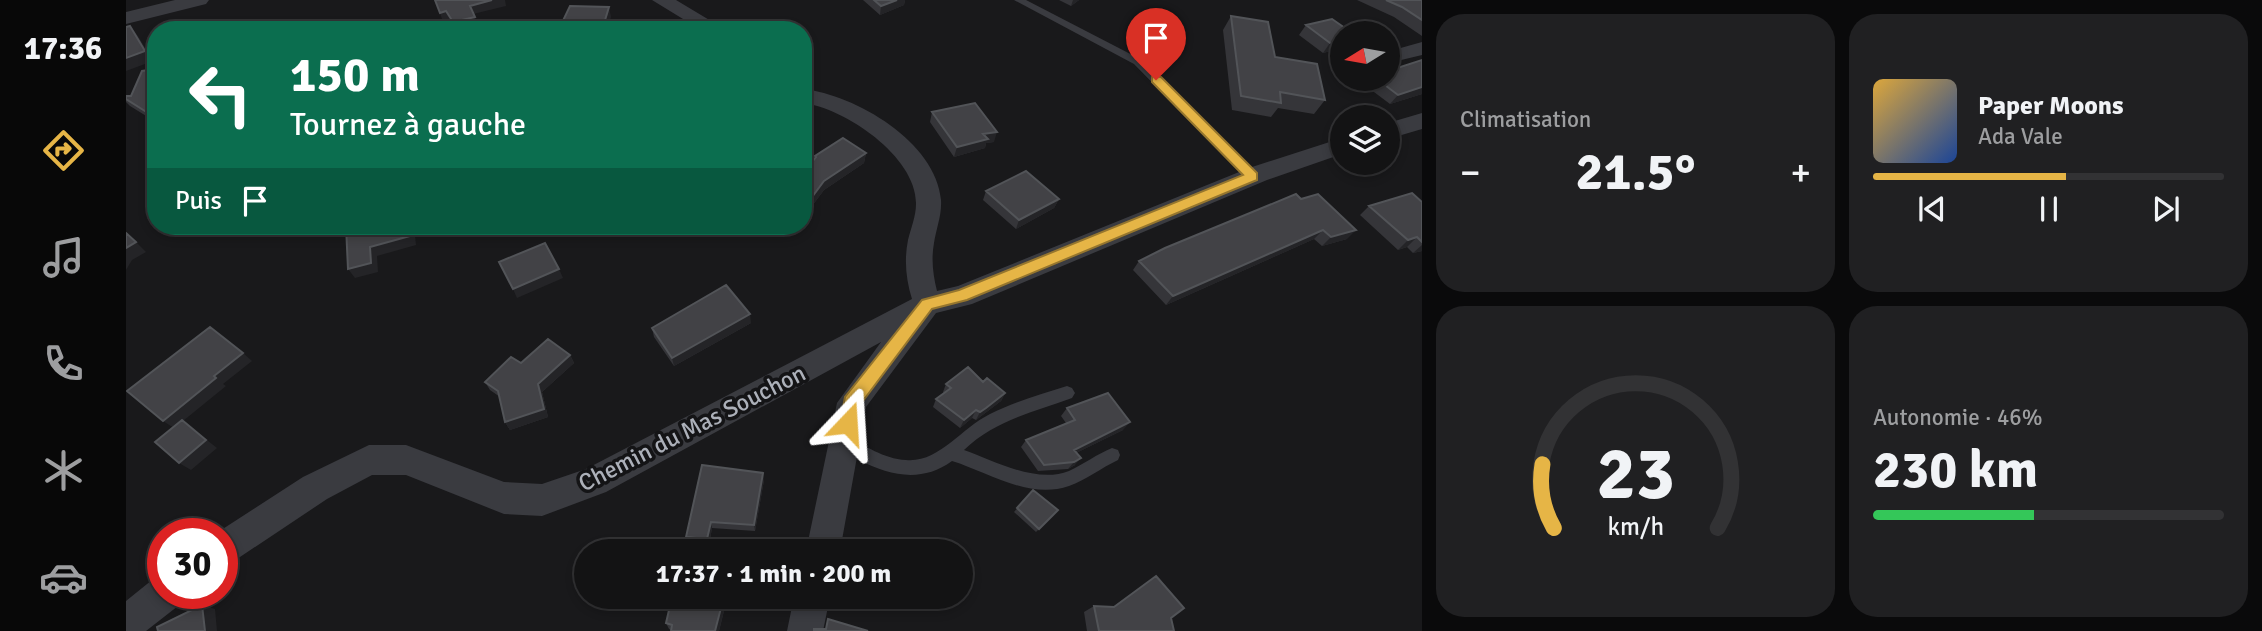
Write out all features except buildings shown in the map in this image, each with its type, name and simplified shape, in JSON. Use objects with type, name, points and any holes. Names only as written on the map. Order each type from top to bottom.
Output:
[{"type":"street","points":[[126,18],[199,0]]},
{"type":"street","points":[[662,0],[700,21]]},
{"type":"street","points":[[1400,54],[1422,48]]},
{"type":"street","points":[[812,98],[827,100],[864,121],[907,153],[924,176],[929,205],[919,248],[921,285],[927,304],[852,403],[825,539]]},
{"type":"street","points":[[1400,127],[1422,121]]},
{"type":"street","name":"Chemin du Mas Souchon","points":[[238,539],[315,488],[369,460],[406,460],[504,498],[542,500],[595,481],[927,304],[962,296],[1252,177],[1330,150]]},
{"type":"street","points":[[126,624],[147,607]]},
{"type":"street","points":[[805,631],[810,609]]},
{"type":"lane","points":[[1019,0],[1138,62],[1252,177]]},
{"type":"lane","points":[[845,444],[886,465],[918,469],[939,461],[972,433],[1026,404],[1067,393]]},
{"type":"lane","points":[[950,453],[976,459],[1010,476],[1037,483],[1066,480],[1112,455]]},
{"type":"route","points":[[848,423],[852,403],[888,352],[927,304],[962,296],[1252,177],[1156,80]]}]
